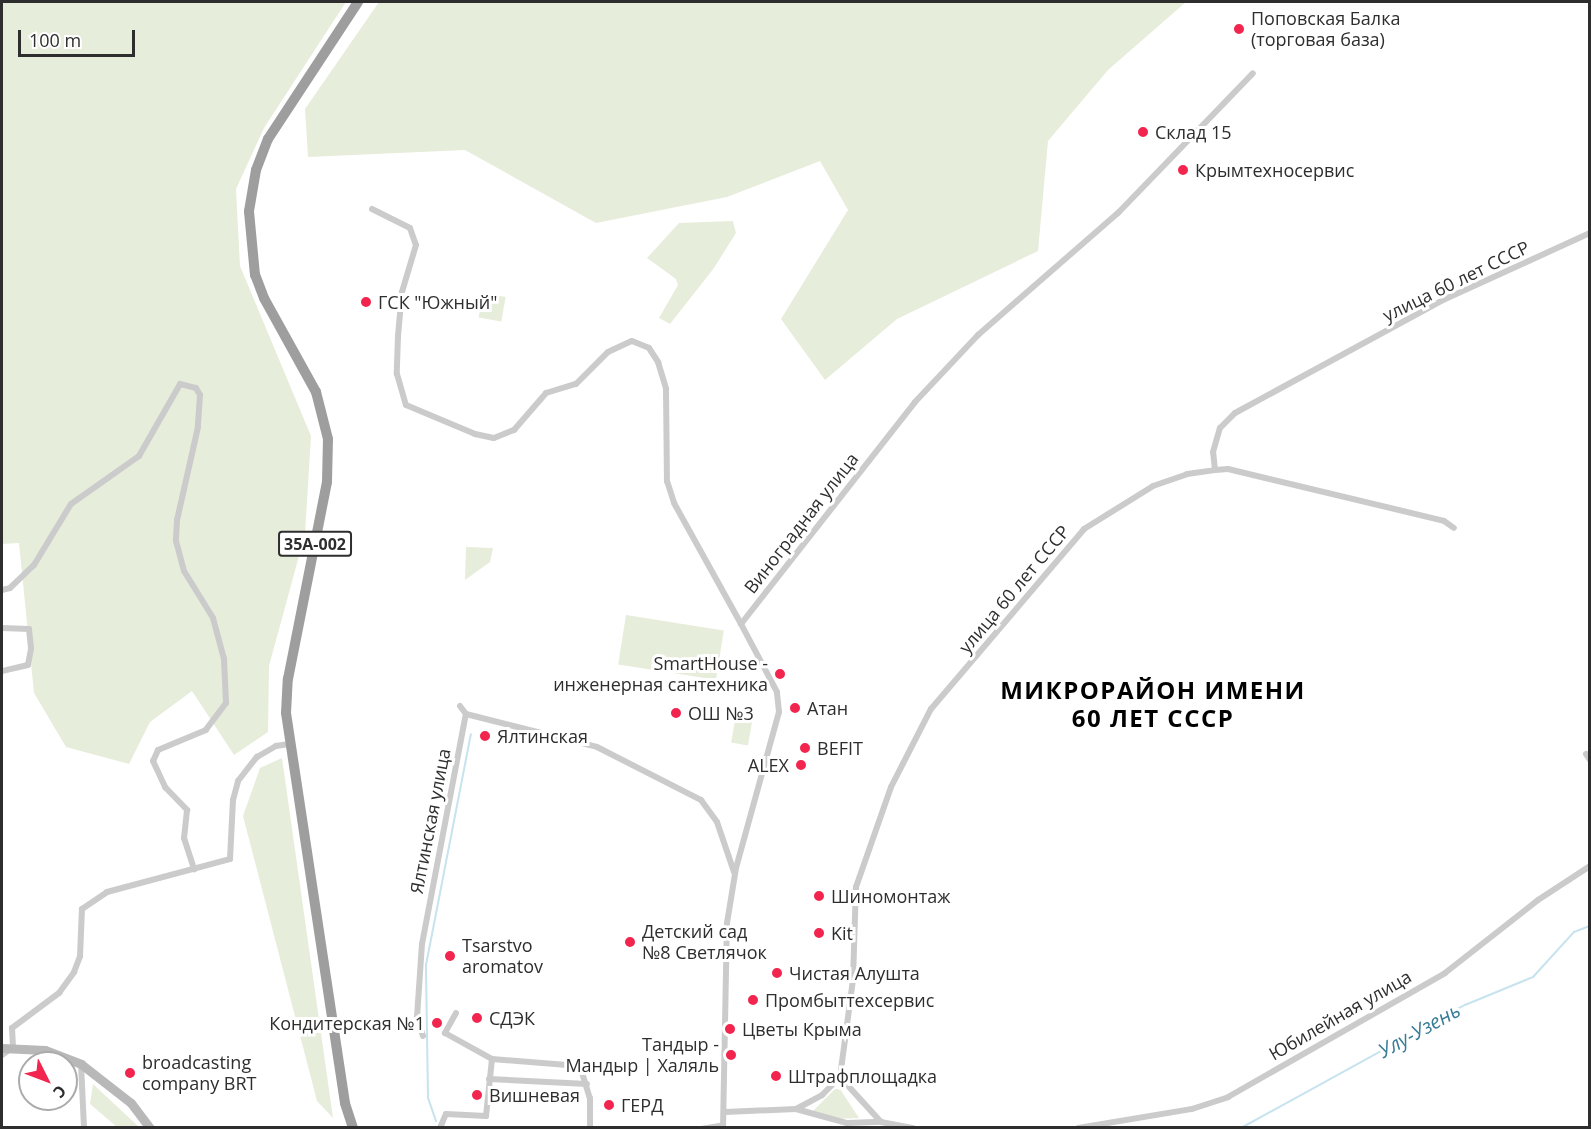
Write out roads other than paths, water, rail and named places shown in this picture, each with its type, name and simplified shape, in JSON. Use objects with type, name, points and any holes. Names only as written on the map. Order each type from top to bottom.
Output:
[{"type":"highway","name":"35А-002","points":[[353,1127],[345,1103],[289,744],[286,694],[327,482],[328,439],[316,392],[264,298],[255,275],[249,212],[256,170],[268,139],[358,2]]},
{"type":"main road","points":[[2,1048],[45,1050],[81,1064],[131,1103],[150,1128]]},
{"type":"street","name":"Виноградная улица","points":[[741,624],[915,402],[978,335],[1118,213],[1252,74]]},
{"type":"street","points":[[372,209],[410,228],[416,245],[402,292],[398,336],[397,374],[406,405],[475,434],[494,438],[514,430],[546,393],[576,384],[608,352],[632,340],[649,348],[658,362],[666,389],[667,482],[674,503],[777,692],[779,712],[735,875],[724,966],[725,1112],[723,1126],[701,1128]]},
{"type":"street","name":"улица 60 лет СССР","points":[[840,1077],[853,980],[856,887],[874,828],[919,728],[1084,529],[1154,486],[1187,474],[1215,470],[1213,452],[1220,429],[1235,413],[1443,300],[1590,233]]},
{"type":"street","points":[[2,590],[9,588],[34,565],[71,504],[139,456],[180,384],[196,388],[200,395],[198,427],[177,520],[176,541],[184,571],[213,618],[224,659],[226,704],[206,730],[158,750],[153,761],[165,787],[187,810],[184,838],[194,869]]},
{"type":"street","points":[[1215,470],[1228,469],[1444,521],[1454,528]]},
{"type":"street","points":[[2,628],[29,629],[31,649],[28,665],[2,671]]},
{"type":"street","points":[[460,706],[466,714],[481,720],[597,747],[701,801],[717,822],[735,875]]},
{"type":"street","name":"Ялтинская улица","points":[[423,1036],[417,1017],[422,944],[466,714]]},
{"type":"street","points":[[2,1055],[14,1047],[12,1028],[59,993],[74,972],[80,956],[82,909],[107,892],[230,859],[233,800],[238,781],[257,757],[276,746],[289,744]]},
{"type":"street","name":"Юбилейная улица","points":[[1078,1128],[1192,1109],[1228,1097],[1445,973],[1538,900],[1590,866]]},
{"type":"street","points":[[456,1013],[445,1033],[492,1059],[580,1066],[587,1084],[590,1128]]},
{"type":"street","points":[[440,1128],[446,1114],[486,1116],[492,1059]]},
{"type":"street","points":[[81,1064],[84,1128]]},
{"type":"street","points":[[796,1109],[822,1095],[840,1077],[881,1122]]},
{"type":"street","points":[[489,1079],[587,1084]]},
{"type":"street","points":[[725,1112],[796,1109],[847,1123],[881,1122],[913,1128]]},
{"type":"waterway","points":[[436,1121],[428,1098],[426,965],[471,734]]},
{"type":"waterway","name":"Улу-Узень","points":[[1241,1128],[1465,1005],[1533,977],[1574,932],[1590,926]]},
{"type":"place","name":"Поповская Балка (торговая база)","points":[[1239,29]]},
{"type":"place","name":"Склад 15","points":[[1143,132]]},
{"type":"place","name":"Крымтехносервис","points":[[1183,170]]},
{"type":"place","name":"ГСК \"Южный\"","points":[[366,302]]},
{"type":"place","name":"SmartHouse - инженерная сантехника","points":[[780,674]]},
{"type":"place","name":"Атан","points":[[795,708]]},
{"type":"place","name":"ОШ №3","points":[[676,713]]},
{"type":"place","name":"Ялтинская","points":[[485,736]]},
{"type":"place","name":"BEFIT","points":[[805,748]]},
{"type":"place","name":"ALEX","points":[[801,765]]},
{"type":"place","name":"Шиномонтаж","points":[[819,896]]},
{"type":"place","name":"Kit","points":[[819,933]]},
{"type":"place","name":"Детский сад №8 Светлячок","points":[[630,942]]},
{"type":"place","name":"Tsarstvo aromatov","points":[[450,956]]},
{"type":"place","name":"Чистая Алушта","points":[[777,973]]},
{"type":"place","name":"Промбыттехсервис","points":[[753,1000]]},
{"type":"place","name":"СДЭК","points":[[477,1018]]},
{"type":"place","name":"Кондитерская №1","points":[[437,1023]]},
{"type":"place","name":"Цветы Крыма","points":[[730,1029]]},
{"type":"place","name":"Тандыр - Мандыр | Халяль","points":[[731,1055]]},
{"type":"place","name":"broadcasting company BRT","points":[[130,1073]]},
{"type":"place","name":"Штрафплощадка","points":[[776,1076]]},
{"type":"place","name":"Вишневая","points":[[477,1095]]},
{"type":"place","name":"ГЕРД","points":[[609,1105]]},
{"type":"district","name":"МИКРОРАЙОН ИМЕНИ 60 ЛЕТ СССР","points":[[1153,704]]}]
